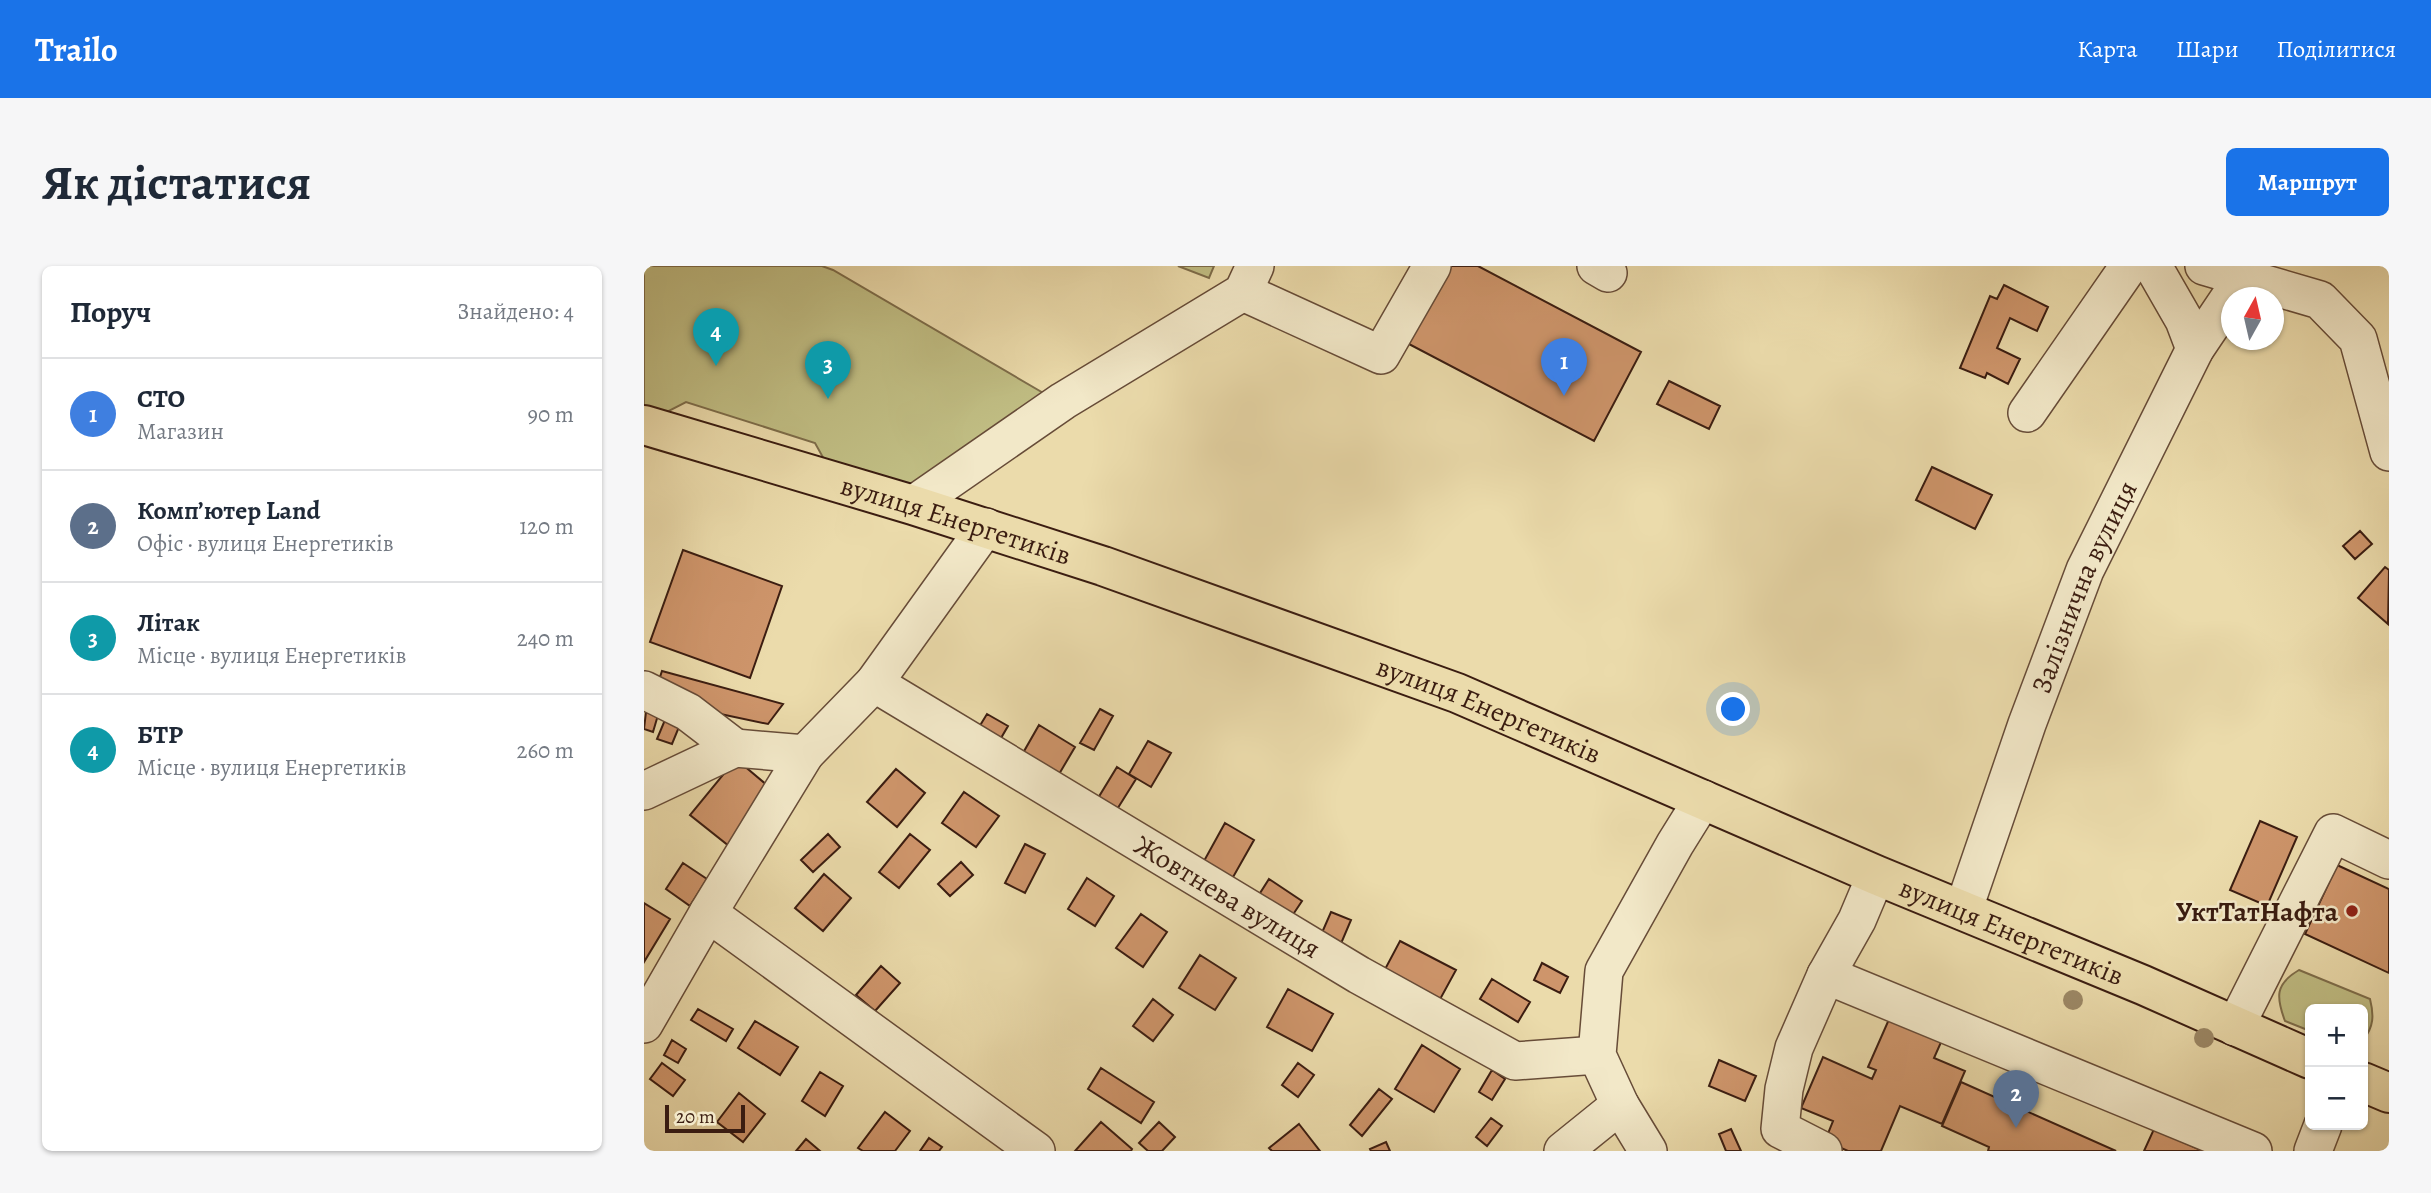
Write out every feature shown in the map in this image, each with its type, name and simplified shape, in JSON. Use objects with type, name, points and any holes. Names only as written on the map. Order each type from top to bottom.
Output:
[{"type":"main road","name":"вулиця Енергетиків","points":[[644,425],[986,527],[1103,566],[1457,693],[1876,875],[2143,985],[2305,1057]]},
{"type":"main road","points":[[2368,1084],[2389,1093]]},
{"type":"street","points":[[913,505],[1063,401],[1249,279],[1381,355],[1432,266]]},
{"type":"street","points":[[2027,413],[2129,266]]},
{"type":"street","points":[[2153,266],[2184,320],[2195,349]]},
{"type":"street","points":[[2204,266],[2247,272],[2320,300],[2358,339],[2389,452]]},
{"type":"street","name":"Залізнична вулиця","points":[[1963,911],[2027,724],[2085,570],[2195,349],[2247,272]]},
{"type":"street","points":[[644,1024],[805,754],[874,683],[986,527]]},
{"type":"street","name":"Жовтнева вулиця","points":[[874,683],[1359,975],[1515,1061],[1597,1055]]},
{"type":"street","points":[[644,690],[688,712],[735,748]]},
{"type":"street","points":[[644,791],[735,748],[805,754]]},
{"type":"street","points":[[1648,1151],[1620,1105],[1597,1055],[1604,971],[1675,844],[1703,800]]},
{"type":"street","points":[[2235,1027],[2333,833],[2389,860]]},
{"type":"street","points":[[1823,1151],[1780,1129],[1784,1089],[1794,1048],[1826,975],[1857,920],[1876,875]]},
{"type":"street","points":[[708,913],[1036,1151]]},
{"type":"street","points":[[1826,975],[2253,1151]]},
{"type":"street","points":[[1563,1151],[1620,1105]]},
{"type":"street","points":[[2313,1151],[2321,1130]]},
{"type":"shaded area","points":[[644,266],[822,266],[1045,394],[908,487],[825,461],[815,443],[686,402],[663,414],[644,407]]},
{"type":"shaded area","points":[[1178,266],[1214,266],[1209,278]]},
{"type":"shaded area","points":[[2299,970],[2370,999],[2372,1021],[2368,1032],[2368,1004],[2305,1004],[2305,1029],[2285,1021],[2279,998],[2282,986]]},
{"type":"building","points":[[1448,266],[1478,266],[1641,352],[1594,441],[1407,343]]},
{"type":"building","points":[[2004,285],[2048,307],[2037,331],[2010,318],[1997,348],[2020,359],[2008,384],[1987,373],[1985,378],[1960,368],[1990,296],[1997,299]]},
{"type":"building","points":[[1669,381],[1720,406],[1709,429],[1657,404]]},
{"type":"building","points":[[1932,467],[1992,495],[1975,529],[1916,500]]},
{"type":"building","points":[[2360,531],[2372,544],[2355,559],[2343,546]]},
{"type":"building","points":[[683,550],[782,586],[750,678],[650,642]]},
{"type":"building","points":[[2385,567],[2389,570],[2388,624],[2358,598]]},
{"type":"building","points":[[662,671],[783,704],[768,724],[711,712],[658,683]]},
{"type":"building","points":[[1100,709],[1113,716],[1094,750],[1080,743]]},
{"type":"building","points":[[646,712],[658,715],[653,732],[644,729]]},
{"type":"building","points":[[987,714],[1008,726],[994,750],[973,737]]},
{"type":"building","points":[[667,715],[681,722],[672,744],[657,739]]},
{"type":"building","points":[[1039,725],[1075,747],[1055,781],[1019,760]]},
{"type":"building","points":[[1148,741],[1171,753],[1151,787],[1129,774]]},
{"type":"building","points":[[736,759],[774,791],[729,846],[690,815]]},
{"type":"building","points":[[1117,767],[1136,779],[1111,819],[1092,808]]},
{"type":"building","points":[[896,769],[925,793],[897,827],[867,802]]},
{"type":"building","points":[[964,792],[999,816],[976,847],[942,823]]},
{"type":"building","points":[[2260,821],[2297,837],[2267,906],[2230,890]]},
{"type":"building","points":[[1225,823],[1254,840],[1228,886],[1199,870]]},
{"type":"building","points":[[828,834],[840,847],[813,872],[801,860]]},
{"type":"building","points":[[910,834],[930,850],[899,888],[879,872]]},
{"type":"building","points":[[1025,844],[1045,854],[1025,893],[1005,883]]},
{"type":"building","points":[[961,862],[973,875],[950,896],[938,884]]},
{"type":"building","points":[[683,863],[707,879],[690,906],[666,889]]},
{"type":"building","name":"УктТатНафта","points":[[2337,865],[2389,889],[2389,973],[2305,934]]},
{"type":"building","points":[[824,874],[851,898],[823,931],[795,908]]},
{"type":"building","points":[[1087,878],[1114,896],[1095,926],[1068,909]]},
{"type":"building","points":[[1269,879],[1302,901],[1288,922],[1255,901]]},
{"type":"building","points":[[644,903],[670,919],[644,962]]},
{"type":"building","points":[[1331,912],[1351,920],[1337,953],[1317,944]]},
{"type":"building","points":[[1141,914],[1167,932],[1143,967],[1116,948]]},
{"type":"building","points":[[1400,941],[1456,970],[1438,1003],[1383,973]]},
{"type":"building","points":[[1200,955],[1236,978],[1215,1010],[1179,988]]},
{"type":"building","points":[[1542,963],[1568,977],[1560,993],[1534,980]]},
{"type":"building","points":[[881,966],[900,983],[875,1011],[856,995]]},
{"type":"building","points":[[1492,979],[1530,1002],[1518,1022],[1480,999]]},
{"type":"building","points":[[1288,989],[1333,1014],[1312,1051],[1267,1027]]},
{"type":"building","points":[[1153,999],[1173,1015],[1153,1041],[1133,1026]]},
{"type":"building","points":[[698,1009],[733,1029],[726,1041],[691,1020]]},
{"type":"building","points":[[1890,1017],[1942,1040],[1934,1058],[1965,1071],[1942,1124],[1900,1106],[1881,1151],[1848,1151],[1825,1141],[1833,1121],[1801,1108],[1823,1057],[1872,1079],[1876,1070],[1868,1067]]},
{"type":"building","points":[[755,1021],[798,1047],[780,1075],[738,1048]]},
{"type":"building","points":[[672,1040],[686,1049],[678,1063],[664,1055]]},
{"type":"building","points":[[1422,1045],[1460,1069],[1434,1112],[1395,1089]]},
{"type":"building","points":[[1719,1060],[1756,1076],[1745,1101],[1709,1086]]},
{"type":"building","points":[[662,1063],[685,1080],[673,1096],[650,1079]]},
{"type":"building","points":[[1298,1063],[1314,1075],[1298,1097],[1282,1085]]},
{"type":"building","points":[[1101,1068],[1154,1102],[1141,1123],[1088,1089]]},
{"type":"building","points":[[1492,1070],[1505,1079],[1492,1100],[1479,1092]]},
{"type":"building","points":[[820,1072],[843,1086],[825,1116],[802,1101]]},
{"type":"building","points":[[1961,1082],[2116,1151],[1988,1151],[1989,1147],[1942,1126]]},
{"type":"building","points":[[1379,1089],[1392,1099],[1362,1136],[1350,1125]]},
{"type":"building","points":[[739,1093],[765,1114],[743,1142],[717,1122]]},
{"type":"building","points":[[885,1112],[910,1131],[895,1151],[863,1151],[858,1148]]},
{"type":"building","points":[[1491,1118],[1502,1126],[1487,1146],[1476,1137]]},
{"type":"building","points":[[1101,1122],[1132,1149],[1131,1151],[1075,1151]]},
{"type":"building","points":[[1159,1122],[1175,1137],[1162,1151],[1148,1151],[1139,1143]]},
{"type":"building","points":[[1299,1124],[1320,1151],[1272,1151],[1269,1148]]},
{"type":"building","points":[[1731,1129],[1741,1151],[1726,1151],[1719,1134]]},
{"type":"building","points":[[2154,1129],[2203,1151],[2144,1151]]},
{"type":"building","points":[[929,1138],[942,1147],[939,1151],[920,1151]]},
{"type":"building","points":[[806,1139],[820,1151],[796,1151]]},
{"type":"building","points":[[1386,1142],[1390,1151],[1371,1151],[1370,1149]]},
{"type":"place","name":"БТР","points":[[716,366]]},
{"type":"place","name":"СТО","points":[[1564,396]]},
{"type":"place","name":"Літак","points":[[828,399]]},
{"type":"place","name":"УктТатНафта","points":[[2352,911]]},
{"type":"place","name":"Комп’ютер Land","points":[[2016,1128]]}]
